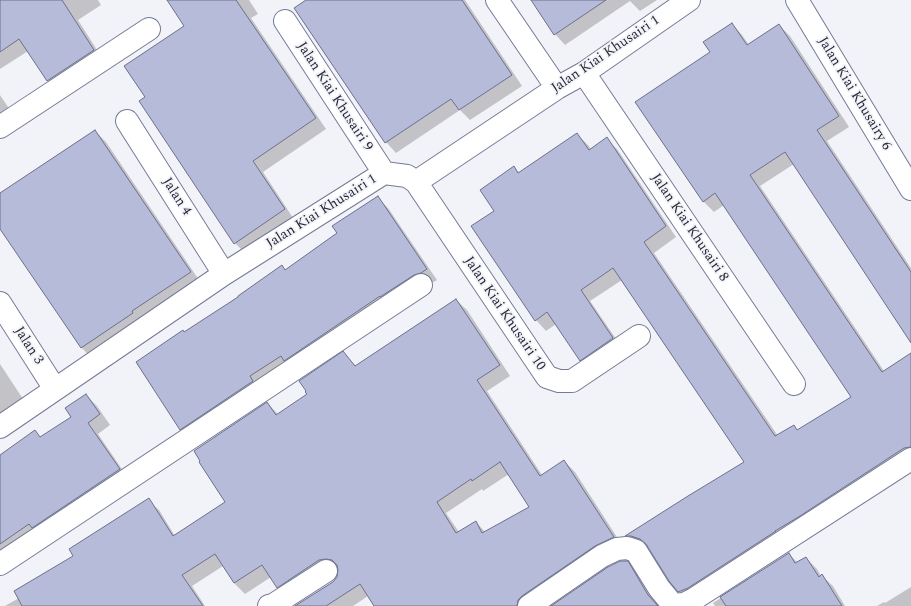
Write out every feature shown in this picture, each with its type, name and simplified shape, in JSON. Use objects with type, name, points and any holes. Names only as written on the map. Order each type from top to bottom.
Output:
[{"type":"street","points":[[497,0],[557,88]]},
{"type":"street","name":"Jalan Kiai Khusairi 1","points":[[0,427],[224,274],[384,173],[407,176],[416,182],[557,88],[584,73],[688,0]]},
{"type":"street","name":"Jalan Kiai Khusairy 6","points":[[797,0],[911,189]]},
{"type":"street","name":"Jalan Kiai Khusairi 9","points":[[285,21],[384,173]]},
{"type":"street","points":[[0,127],[149,28]]},
{"type":"street","name":"Jalan Kiai Khusairi 8","points":[[584,73],[794,384]]},
{"type":"street","name":"Jalan 4","points":[[127,121],[224,274]]},
{"type":"street","name":"Jalan Kiai Khusairi 10","points":[[416,182],[547,377],[559,381],[572,381],[639,336]]},
{"type":"street","points":[[0,564],[422,285]]},
{"type":"street","name":"Jalan 3","points":[[0,302],[55,389]]},
{"type":"street","points":[[528,606],[602,556],[617,548],[627,548],[636,551],[659,588],[673,605],[684,604],[911,459]]},
{"type":"street","points":[[269,606],[273,605],[326,571]]},
{"type":"building","points":[[0,0],[62,0],[94,50],[47,81],[19,39],[0,52]]},
{"type":"building","points":[[167,0],[236,0],[316,118],[253,161],[285,209],[234,244],[139,101],[145,97],[124,66],[184,26]]},
{"type":"building","points":[[306,0],[462,0],[512,75],[459,110],[451,99],[385,143],[294,8]]},
{"type":"building","points":[[531,0],[606,0],[554,35]]},
{"type":"building","points":[[732,23],[747,45],[779,24],[839,116],[817,130],[911,272],[911,343],[785,152],[750,175],[882,372],[911,353],[911,447],[904,448],[688,588],[678,592],[669,581],[646,544],[640,539],[625,536],[744,462],[613,268],[581,290],[613,338],[580,361],[547,312],[535,321],[471,226],[494,211],[480,190],[514,166],[518,173],[577,133],[589,150],[607,137],[666,226],[644,242],[775,436],[794,425],[797,430],[851,397],[715,193],[703,202],[635,102],[710,52],[703,42]]},
{"type":"building","points":[[95,130],[191,272],[132,311],[133,313],[81,348],[0,229],[0,193]]},
{"type":"building","points":[[378,196],[427,269],[414,275],[380,296],[284,361],[281,356],[250,376],[253,381],[180,430],[136,362],[183,330],[184,332],[238,297],[282,265],[285,270],[337,233],[332,226]]},
{"type":"building","points":[[456,299],[500,365],[477,380],[540,476],[564,460],[614,537],[595,546],[522,596],[518,600],[517,606],[374,606],[360,584],[326,606],[295,606],[333,582],[337,577],[338,570],[337,565],[332,560],[319,560],[277,588],[262,565],[234,583],[215,554],[182,575],[203,606],[22,606],[14,591],[73,556],[69,549],[149,498],[173,536],[225,502],[199,462],[200,461],[194,451],[267,402],[276,415],[307,394],[299,381],[343,351],[355,366]],"holes":[[[500,462],[529,507],[482,533],[476,521],[456,533],[437,502]]]},
{"type":"building","points":[[86,394],[100,414],[88,423],[120,469],[32,528],[29,524],[0,544],[0,455],[35,430],[40,437],[71,417],[65,408]]},
{"type":"building","points":[[789,553],[795,563],[806,557],[819,577],[822,574],[842,606],[726,606],[720,597]]},
{"type":"building","points":[[620,561],[628,561],[648,595],[658,606],[551,606],[608,567]]}]
